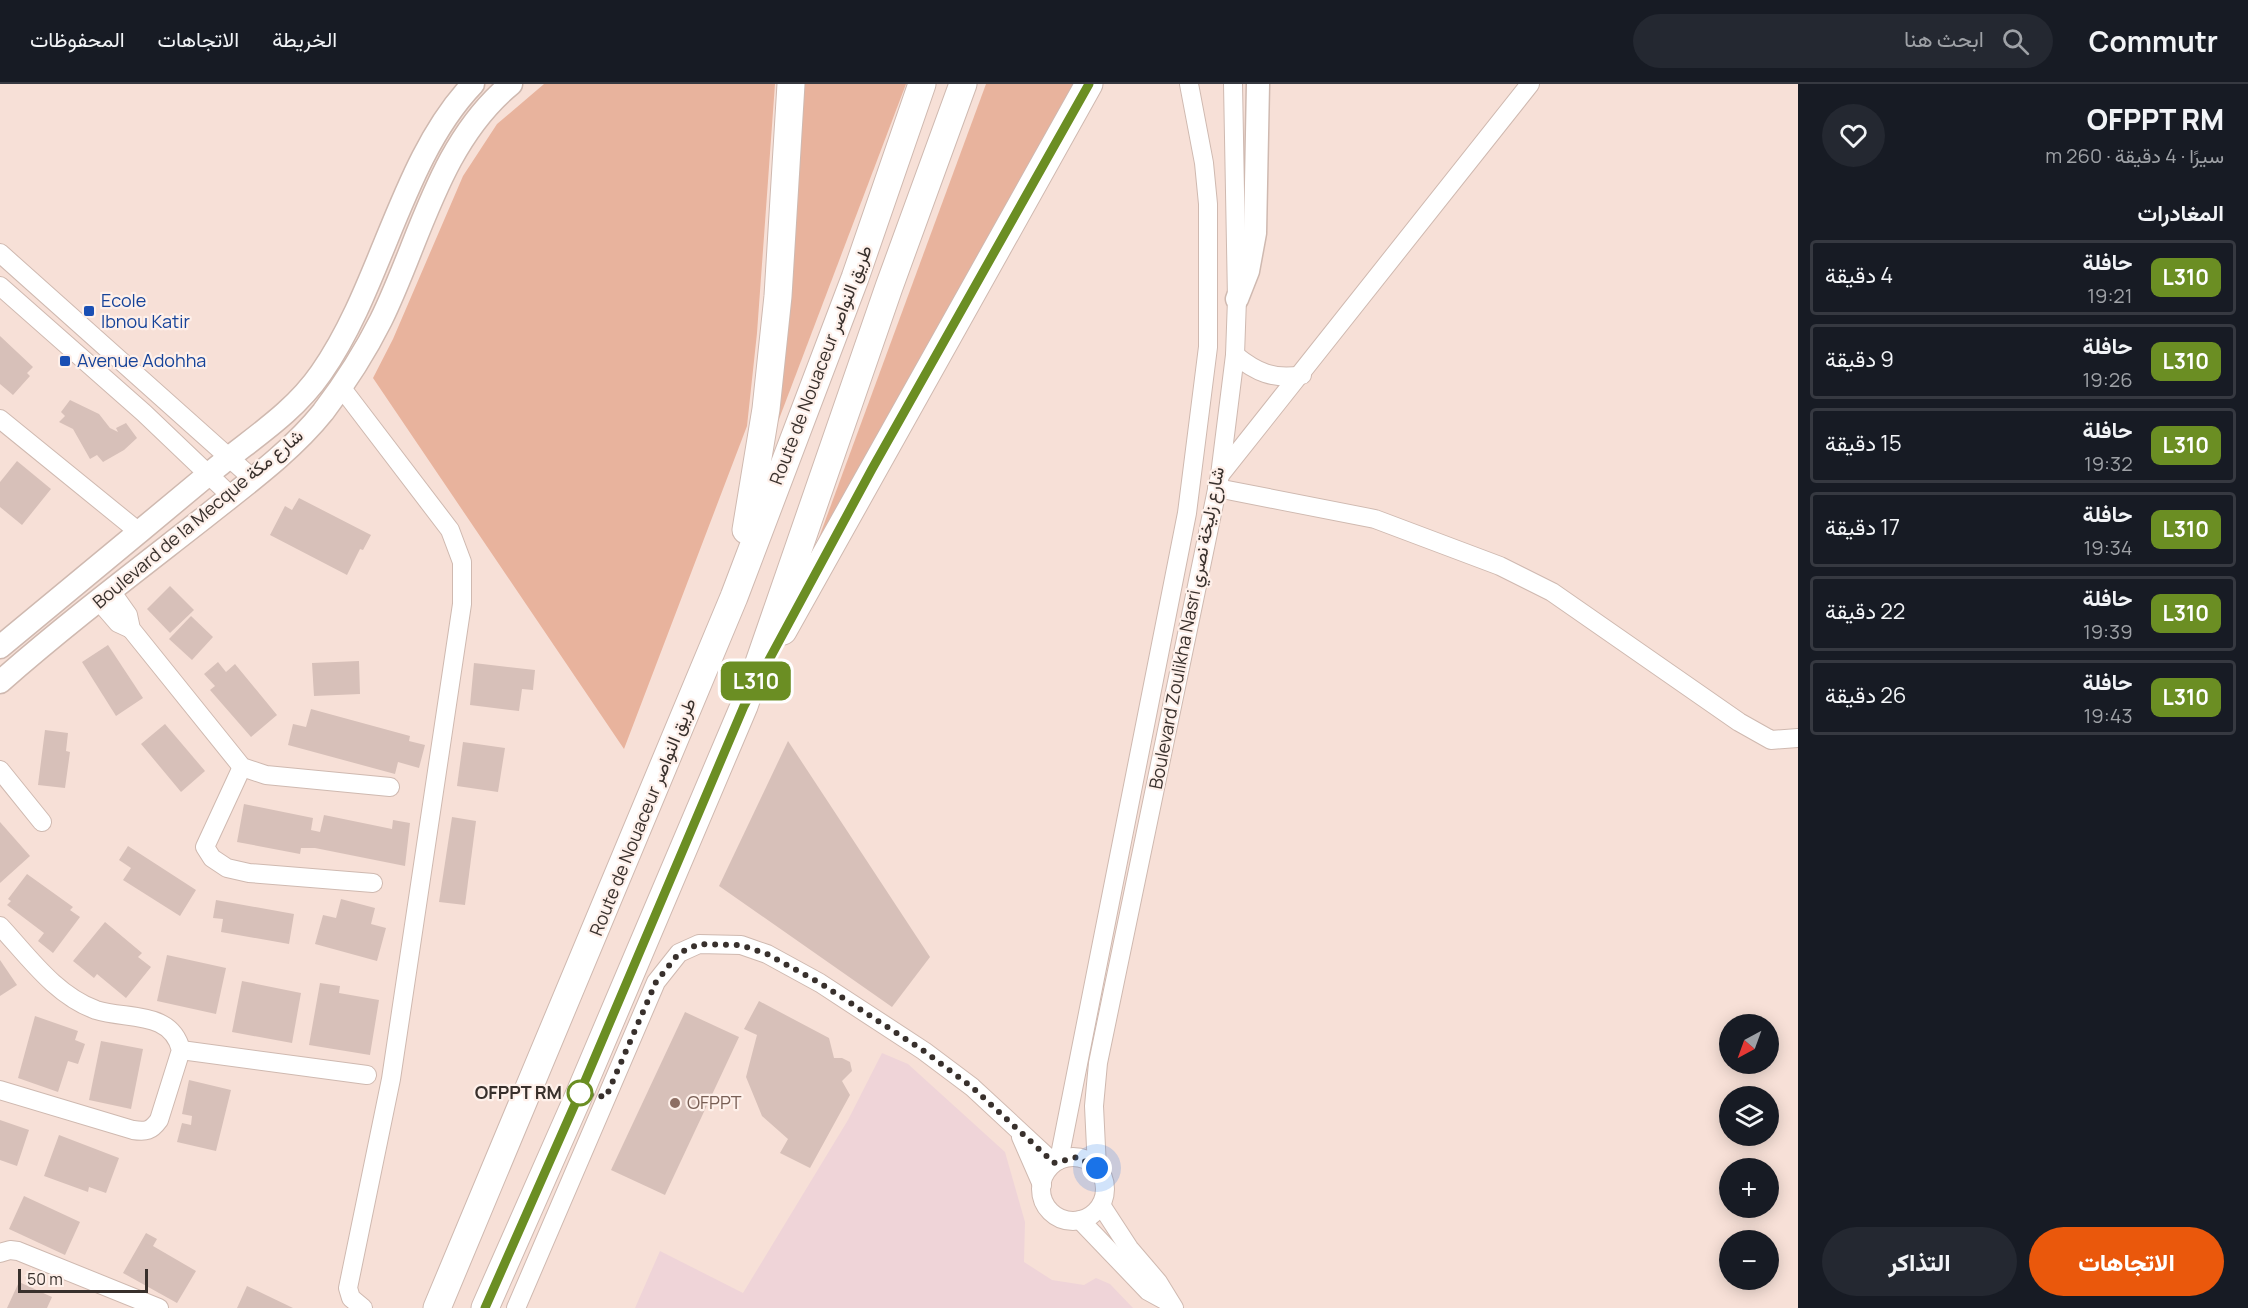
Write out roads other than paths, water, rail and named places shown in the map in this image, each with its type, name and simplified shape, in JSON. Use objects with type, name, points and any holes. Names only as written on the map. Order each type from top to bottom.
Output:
[{"type":"highway","points":[[734,597],[766,408],[778,296],[791,84]]},
{"type":"highway","name":"Route de Nouaceur طريق النواصر","points":[[437,1308],[734,597],[855,278],[922,84]]},
{"type":"highway","name":"Route de Nouaceur طريق النواصر","points":[[485,1308],[579,1095],[744,706],[885,298],[963,84]]},
{"type":"highway","points":[[744,706],[872,469],[1089,84]]},
{"type":"main road","name":"Boulevard de la Mecque شارع مكة","points":[[0,646],[208,474],[279,420],[320,374],[357,310],[430,143],[452,109],[473,84]]},
{"type":"main road","name":"Boulevard de la Mecque شارع مكة","points":[[0,682],[297,440],[341,387],[381,319],[442,177],[457,148],[477,119],[511,84]]},
{"type":"main road","points":[[1237,299],[1248,271],[1256,224],[1258,84]]},
{"type":"street","name":"Boulevard Zoulikha Nasri شارع زليخة نصري","points":[[1057,1161],[1187,513],[1208,347],[1208,204],[1204,163],[1189,84]]},
{"type":"street","name":"Boulevard Zoulikha Nasri شارع زليخة نصري","points":[[1097,1168],[1094,1106],[1098,1063],[1219,482],[1234,355],[1237,299],[1233,84]]},
{"type":"street","points":[[1530,84],[1219,482],[1375,519],[1500,566],[1552,592],[1738,722],[1771,740],[1798,738]]},
{"type":"street","points":[[0,253],[252,478]]},
{"type":"street","points":[[0,286],[144,413],[231,496]]},
{"type":"street","points":[[1234,355],[1259,372],[1273,377],[1302,375]]},
{"type":"street","points":[[341,387],[450,530],[462,562],[462,604],[391,1079],[348,1288],[351,1298],[363,1308]]},
{"type":"street","points":[[0,419],[139,532]]},
{"type":"street","points":[[105,596],[116,621],[131,629],[242,767],[266,775],[390,786]]},
{"type":"street","points":[[0,646],[18,666]]},
{"type":"street","points":[[242,767],[209,834],[205,847],[212,858],[227,868],[249,873],[373,884]]},
{"type":"street","points":[[0,770],[42,822]]},
{"type":"street","points":[[0,926],[57,988],[95,1009],[158,1021],[173,1032],[181,1050],[159,1120],[152,1129],[145,1132],[133,1131],[0,1090]]},
{"type":"street","points":[[516,1308],[656,982],[679,953],[699,944],[741,945],[767,954],[820,983],[924,1051],[972,1087],[1019,1133],[1057,1161]]},
{"type":"street","points":[[181,1050],[367,1075]]},
{"type":"street","points":[[1019,1133],[1042,1185],[1044,1200],[1054,1214],[1070,1220],[1080,1220],[1092,1215],[1101,1205],[1105,1183],[1097,1168],[1077,1157],[1057,1161],[1046,1172],[1042,1185]]},
{"type":"street","points":[[1101,1205],[1130,1248],[1158,1282],[1171,1305]]},
{"type":"street","points":[[1080,1220],[1148,1291],[1171,1305]]},
{"type":"street","points":[[0,1253],[10,1250],[18,1251],[159,1308]]},
{"type":"place","name":"Ecole Ibnou Katir","points":[[89,311]]},
{"type":"place","name":"Avenue Adohha","points":[[65,361]]},
{"type":"place","name":"OFPPT RM","points":[[580,1093]]},
{"type":"place","name":"OFPPT","points":[[675,1103]]}]
